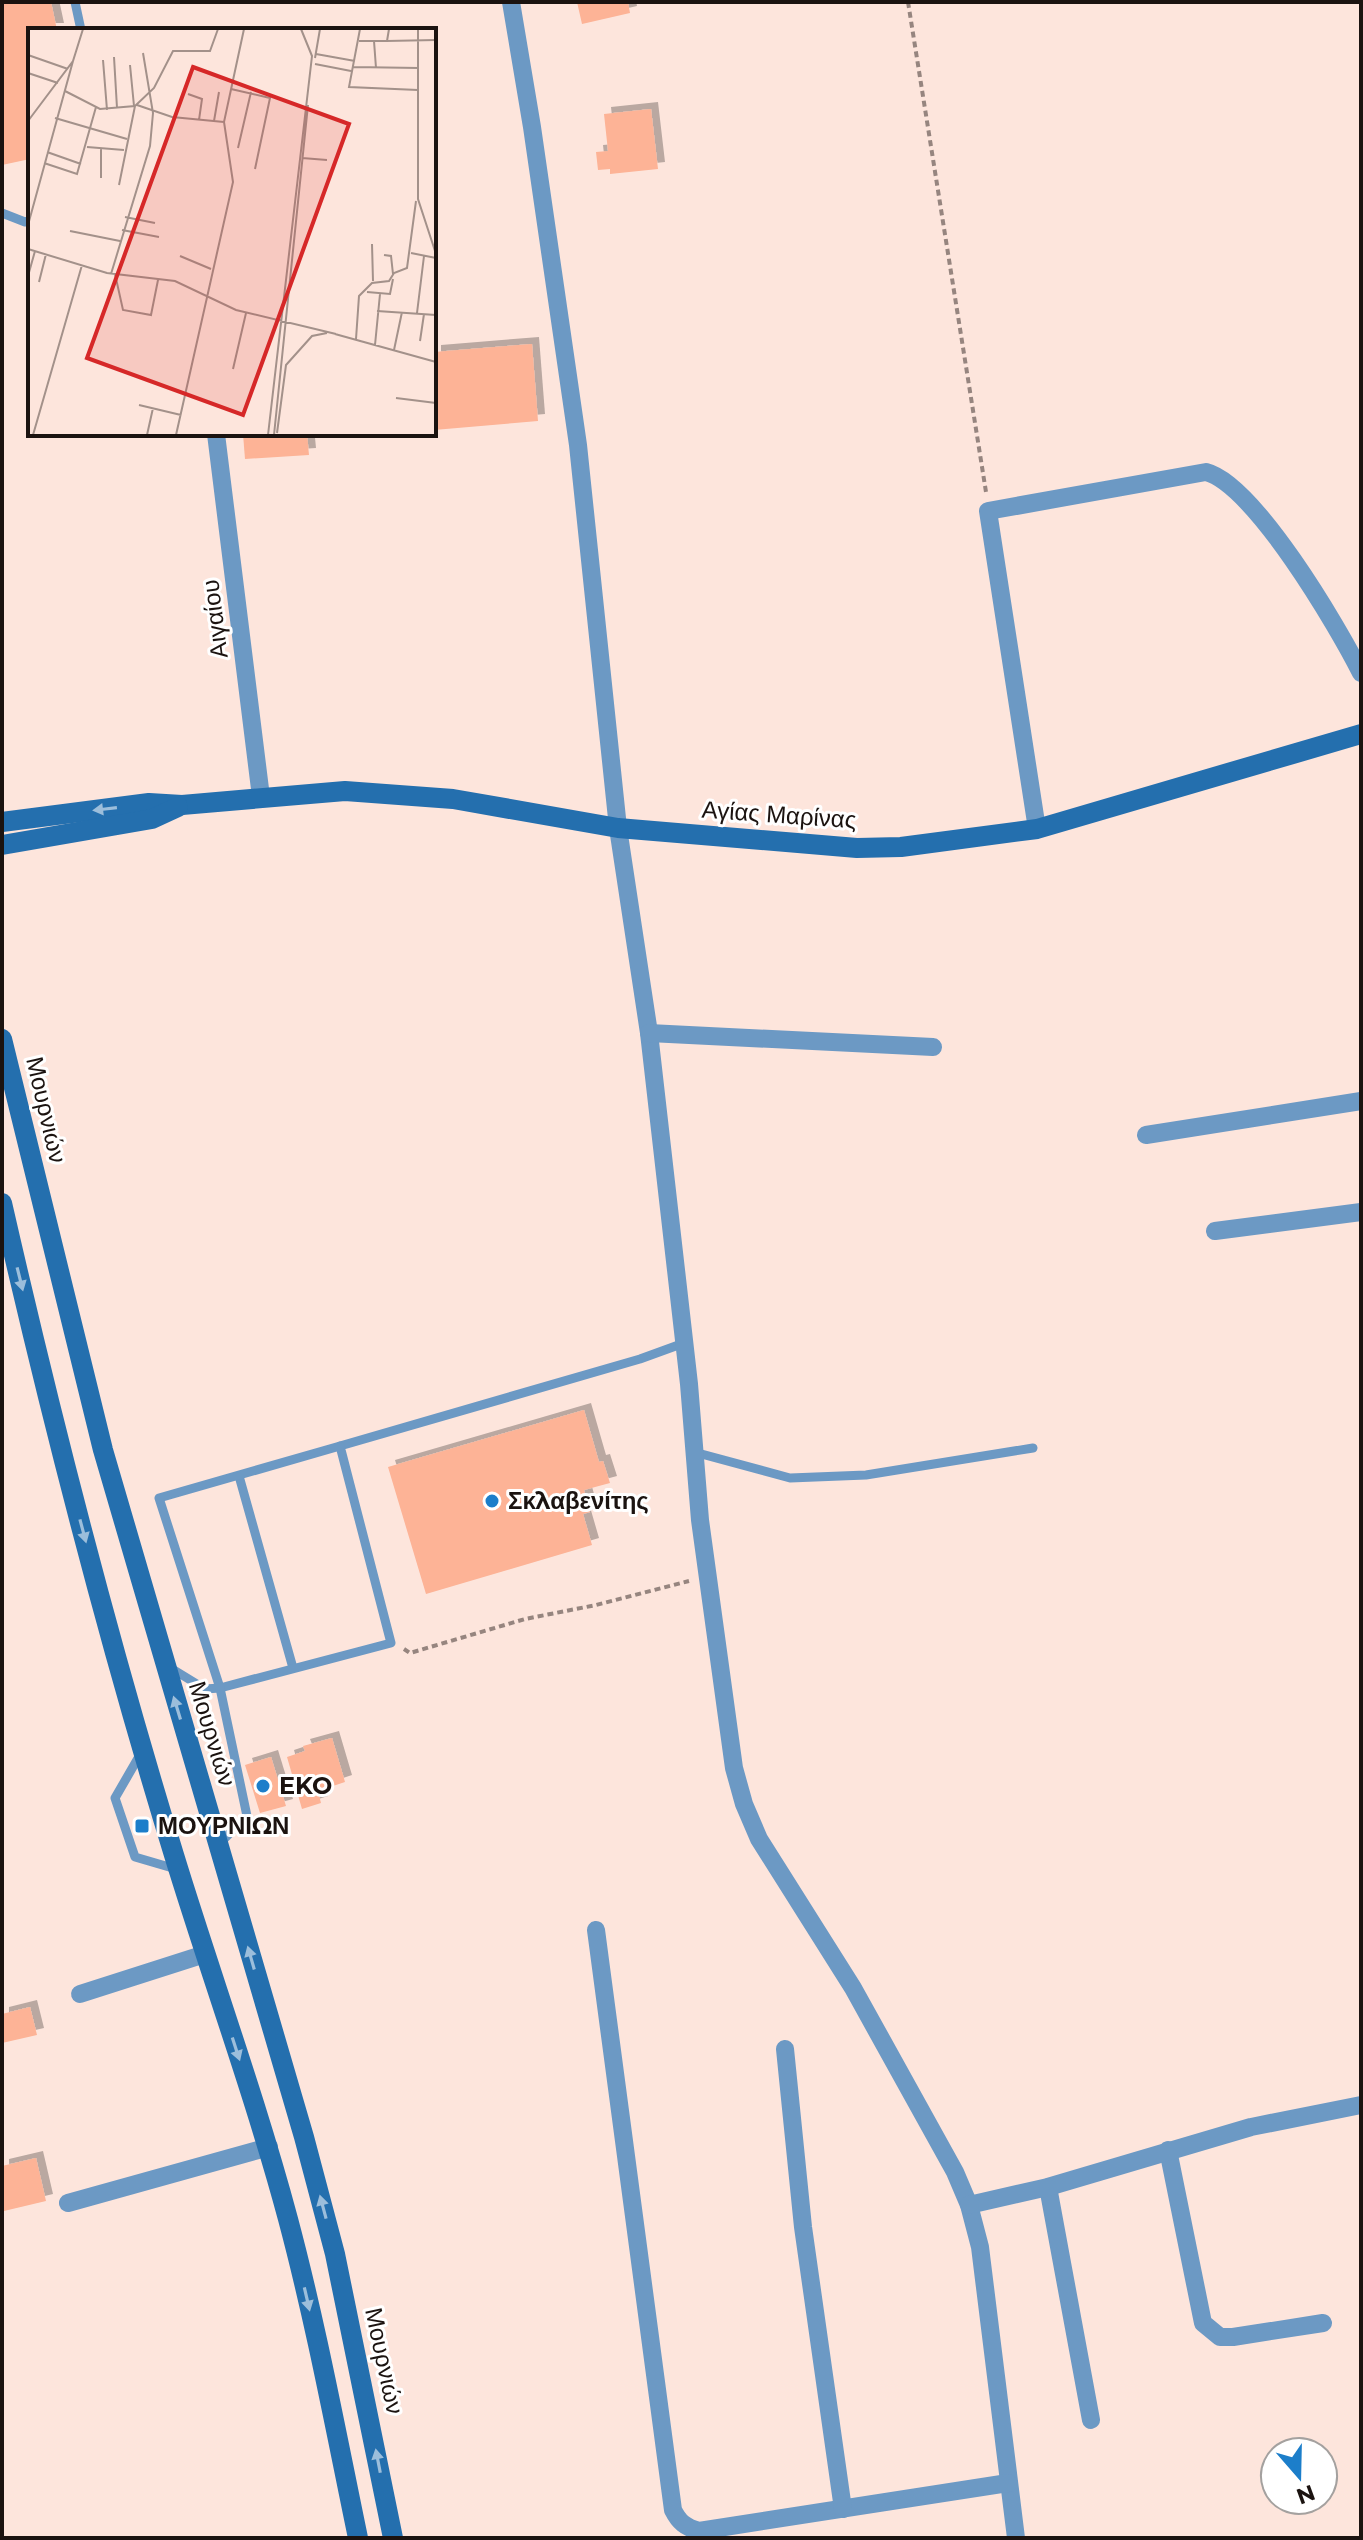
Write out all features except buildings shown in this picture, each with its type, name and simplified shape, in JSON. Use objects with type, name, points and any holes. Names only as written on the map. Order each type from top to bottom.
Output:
[{"type":"main road","name":"Αγίας Μαρίνας","points":[[2,822],[149,803],[182,805],[345,791],[453,799],[618,828],[857,848],[901,847],[1037,829],[1361,734]]},
{"type":"main road","name":"Αγίας Μαρίνας","points":[[2,845],[152,819],[182,805]]},
{"type":"main road","points":[[2,815],[27,819]]},
{"type":"main road","points":[[2,862],[32,840]]},
{"type":"main road","name":"Μουρνιών","points":[[2,1039],[103,1450],[335,2254],[393,2538]]},
{"type":"main road","points":[[2,1203],[68,1475],[143,1750],[205,1954],[269,2147],[322,2364],[358,2538]]},
{"type":"street","points":[[511,2],[578,445],[618,828],[649,1033],[707,1577],[734,1768],[744,1804],[759,1839],[860,2001],[955,2172],[969,2205],[980,2247],[1016,2538]]},
{"type":"street","name":"Αιγαίου","points":[[216,436],[261,797]]},
{"type":"street","points":[[1037,829],[988,511],[1206,472],[1218,475],[1231,484],[1288,551],[1361,673]]},
{"type":"street","points":[[649,1033],[933,1047]]},
{"type":"street","points":[[1146,1135],[1361,1101]]},
{"type":"street","points":[[1215,1231],[1361,1212]]},
{"type":"street","points":[[596,1930],[673,2510],[686,2527],[699,2531],[1008,2483]]},
{"type":"street","points":[[80,1994],[205,1954]]},
{"type":"street","points":[[785,2049],[803,2227],[843,2509]]},
{"type":"street","points":[[969,2205],[1048,2187],[1251,2127],[1361,2105]]},
{"type":"street","points":[[68,2203],[269,2147]]},
{"type":"street","points":[[1168,2150],[1203,2323],[1220,2337],[1323,2323]]},
{"type":"street","points":[[1048,2187],[1091,2420]]},
{"type":"lane","points":[[75,2],[81,28]]},
{"type":"lane","points":[[2,213],[28,221]]},
{"type":"lane","points":[[219,1844],[247,1816],[220,1688],[159,1498],[640,1359],[684,1343]]},
{"type":"lane","points":[[163,1663],[205,1689],[220,1688],[391,1643],[340,1446]]},
{"type":"lane","points":[[693,1452],[790,1478],[866,1475],[1033,1448]]},
{"type":"lane","points":[[239,1476],[293,1668]]},
{"type":"lane","points":[[143,1750],[115,1798],[135,1857],[179,1870]]},
{"type":"path","points":[[908,2],[988,511]]},
{"type":"path","points":[[391,1643],[410,1653],[525,1619],[707,1577]]},
{"type":"place","name":"Σκλαβενίτης","points":[[492,1501]]},
{"type":"place","name":"EKO","points":[[263,1786]]},
{"type":"place","name":"ΜΟΥΡΝΙΩΝ","points":[[142,1826]]}]
